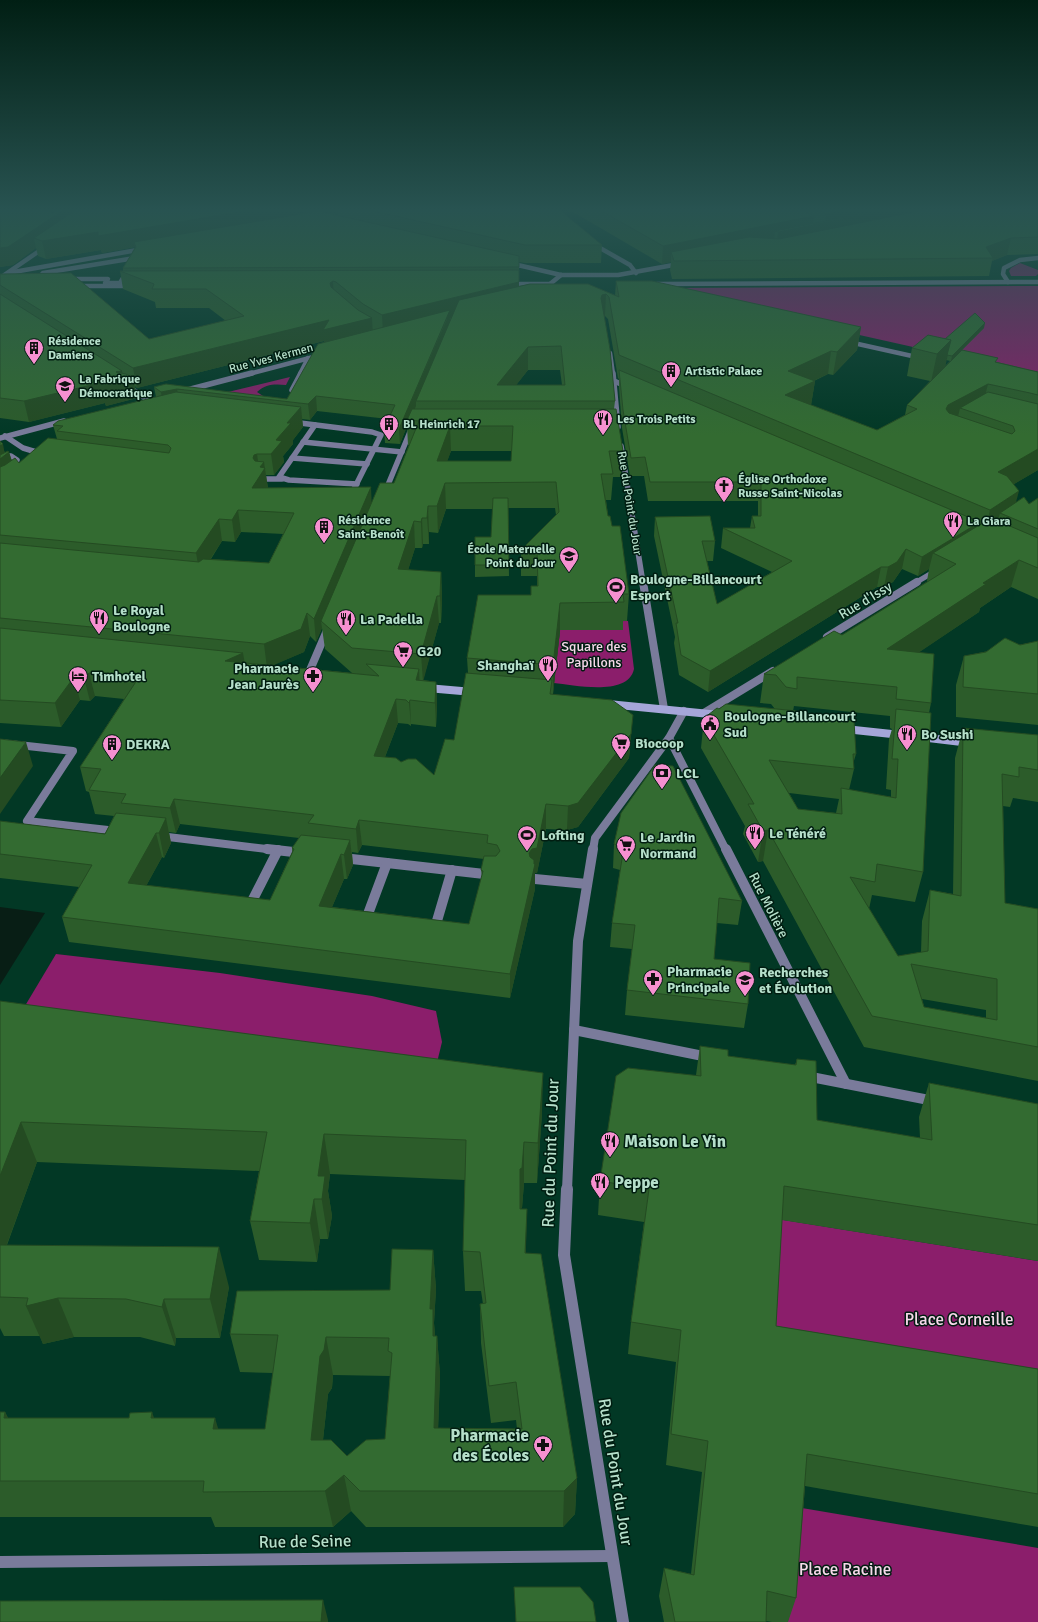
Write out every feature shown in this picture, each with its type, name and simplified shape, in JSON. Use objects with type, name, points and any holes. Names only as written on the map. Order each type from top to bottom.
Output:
[{"type":"street","points":[[547,297],[550,285]]},
{"type":"street","points":[[67,286],[137,286]]},
{"type":"street","points":[[845,341],[925,359]]},
{"type":"street","name":"Rue du Point du Jour","points":[[609,350],[614,382],[614,429],[664,709]]},
{"type":"street","name":"Rue Yves Kermen","points":[[183,391],[331,352]]},
{"type":"street","points":[[289,396],[308,358]]},
{"type":"street","points":[[119,382],[151,401],[140,402]]},
{"type":"street","points":[[614,382],[637,391]]},
{"type":"street","points":[[381,500],[416,418]]},
{"type":"street","points":[[2,437],[71,420]]},
{"type":"street","points":[[285,421],[378,433],[381,435],[349,499],[341,499]]},
{"type":"street","points":[[282,479],[280,477],[315,425]]},
{"type":"street","points":[[411,429],[419,429]]},
{"type":"street","points":[[2,437],[12,443],[37,453],[53,455]]},
{"type":"street","points":[[303,442],[402,452]]},
{"type":"street","points":[[32,459],[40,446]]},
{"type":"street","points":[[0,455],[11,456],[17,460],[15,467],[0,475]]},
{"type":"street","points":[[292,458],[367,464]]},
{"type":"street","points":[[260,479],[356,484]]},
{"type":"street","name":"Rue d'Issy","points":[[820,642],[942,567]]},
{"type":"street","points":[[307,677],[331,621]]},
{"type":"street","points":[[704,713],[780,666]]},
{"type":"street","points":[[415,687],[478,692]]},
{"type":"street","points":[[602,703],[727,716]]},
{"type":"street","name":"Rue du Point du Jour","points":[[623,1622],[611,1556],[564,1255],[578,941],[595,838],[670,738],[684,711]]},
{"type":"street","points":[[840,729],[979,744]]},
{"type":"street","name":"Rue Molière","points":[[670,738],[846,1084]]},
{"type":"street","points":[[0,743],[73,751],[27,821],[128,833]]},
{"type":"street","points":[[152,835],[309,854]]},
{"type":"street","points":[[246,915],[278,850]]},
{"type":"street","points":[[332,856],[494,875]]},
{"type":"street","points":[[365,923],[387,863]]},
{"type":"street","points":[[434,931],[452,870]]},
{"type":"street","points":[[535,879],[587,884]]},
{"type":"street","points":[[574,1030],[721,1059]]},
{"type":"street","points":[[798,1074],[941,1102]]},
{"type":"street","name":"Rue de Seine","points":[[0,1562],[611,1556]]},
{"type":"green space","points":[[1038,286],[1038,375],[779,317],[680,288]]},
{"type":"green space","points":[[290,377],[286,385],[270,385],[257,392],[263,396],[203,398]]},
{"type":"green space","name":"Square des Papillons","points":[[628,621],[634,669],[630,678],[622,683],[599,687],[554,683],[561,622]]},
{"type":"green space","points":[[56,954],[220,973],[372,996],[436,1011],[442,1042],[432,1083],[13,1026]]},
{"type":"green space","name":"Place Corneille","points":[[777,1219],[1038,1261],[1038,1403],[768,1358]]},
{"type":"green space","name":"Place Racine","points":[[796,1507],[1038,1548],[1038,1622],[787,1622]]},
{"type":"shaded area","points":[[0,907],[45,913],[0,985]]},
{"type":"building","points":[[0,285],[85,285],[149,339],[244,316],[206,289],[152,289],[154,285],[330,285],[331,287],[358,310],[372,318],[323,330],[329,320],[133,368]]},
{"type":"building","points":[[339,285],[508,285],[382,315],[363,304]]},
{"type":"building","points":[[527,285],[590,285],[619,297],[617,285],[669,285],[861,327],[837,352],[831,351],[788,371],[815,381],[785,395],[877,430],[917,409],[907,405],[962,350],[998,358],[995,362],[1038,372],[1038,395],[988,384],[948,405],[946,409],[949,413],[1012,434],[1015,431],[1013,426],[960,408],[988,392],[1038,404],[1038,449],[998,472],[1007,476],[1019,491],[990,510],[619,355],[609,297],[606,294],[602,295],[601,298],[610,349],[615,401],[416,401],[459,300]],"holes":[[[561,346],[565,385],[497,385],[528,347]]]},
{"type":"building","points":[[0,294],[122,371],[116,372],[126,374],[133,378],[102,386],[108,381],[24,401],[0,398]]},
{"type":"building","points":[[450,310],[399,429],[384,428],[395,405],[316,396],[308,404],[177,389],[161,392],[154,387],[166,384],[287,399],[318,344]]},
{"type":"building","points":[[975,313],[985,323],[952,356],[947,355],[951,340],[945,339]]},
{"type":"building","points":[[928,335],[951,340],[937,354],[912,348]]},
{"type":"building","points":[[619,370],[980,522],[922,557],[906,549],[897,562],[888,567],[881,567],[710,671],[681,655],[676,623],[678,623],[655,517],[710,516],[715,541],[702,541],[717,604],[792,561],[723,528],[755,528],[752,516],[761,516],[761,482],[650,482],[645,457],[631,458],[623,410]]},
{"type":"building","points":[[176,392],[301,407],[287,423],[291,423],[276,440],[282,441],[271,454],[254,455],[253,458],[255,461],[264,462],[260,467],[265,468],[252,488],[371,487],[314,619],[307,613],[301,629],[264,644],[0,618],[0,543],[199,562],[203,559],[269,563],[294,513],[238,510],[232,520],[219,519],[196,553],[0,535],[0,467],[15,458],[19,463],[48,438],[169,453],[171,448],[168,445],[57,431],[63,426],[53,425],[58,421]]},
{"type":"building","points":[[412,409],[616,409],[623,451],[609,451],[613,474],[601,474],[608,516],[610,516],[612,526],[620,526],[629,594],[623,594],[624,602],[560,603],[553,665],[467,658],[478,595],[531,595],[531,586],[538,586],[537,549],[521,550],[559,512],[556,482],[445,483],[437,506],[428,506],[427,518],[422,518],[421,522],[414,521],[398,569],[441,572],[440,596],[437,596],[421,654],[352,648],[321,621],[380,483],[394,483],[419,421],[407,420]],"holes":[[[450,426],[513,426],[511,461],[437,461]]]},
{"type":"building","points":[[8,451],[9,452],[0,459],[0,455]]},
{"type":"building","points":[[1024,497],[1029,504],[1038,498],[1038,529],[1000,513]]},
{"type":"building","points":[[493,498],[508,498],[509,565],[475,565],[475,537],[491,537]]},
{"type":"building","points":[[991,518],[1038,538],[1038,568],[1019,560],[983,583],[986,584],[887,649],[934,654],[931,703],[896,699],[897,687],[797,677],[797,689],[786,687],[776,675],[764,674],[834,631],[842,635],[956,564],[933,553]]},
{"type":"building","points":[[0,628],[243,653],[225,661],[379,676],[366,664],[419,669],[416,680],[436,682],[435,703],[410,700],[409,703],[406,700],[396,699],[374,756],[396,758],[401,762],[408,759],[416,759],[434,775],[445,739],[454,740],[466,673],[552,680],[550,694],[612,700],[633,715],[631,734],[578,803],[568,806],[546,804],[537,848],[532,849],[529,853],[535,864],[510,974],[62,917],[92,865],[0,854],[0,821],[105,834],[116,813],[166,818],[159,833],[156,833],[128,883],[270,900],[294,849],[292,848],[301,835],[350,840],[344,855],[341,854],[319,906],[469,924],[483,871],[481,870],[484,856],[496,856],[500,851],[497,845],[487,843],[488,835],[359,820],[356,829],[308,823],[314,815],[174,799],[170,808],[121,803],[126,794],[89,790],[101,769],[80,767],[139,677],[89,673],[84,678],[74,677],[55,703],[0,700]]},
{"type":"building","points":[[1005,638],[1020,645],[1038,641],[1038,694],[963,687],[964,656],[986,652]]},
{"type":"building","points":[[726,704],[797,711],[797,715],[854,721],[856,754],[853,754],[854,769],[769,760],[798,809],[842,814],[841,788],[896,798],[898,759],[892,759],[896,709],[931,713],[923,872],[877,864],[875,882],[850,877],[898,956],[928,951],[930,890],[961,896],[963,728],[1038,735],[1038,770],[1019,767],[1019,777],[1002,774],[1005,903],[1038,909],[1038,1047],[872,1016],[768,830],[763,831],[748,804],[754,804],[704,718],[717,708],[719,709]],"holes":[[[911,964],[997,979],[997,1020],[924,1007]]]},
{"type":"building","points":[[0,739],[26,742],[0,778]]},
{"type":"building","points":[[655,765],[673,766],[742,901],[719,898],[714,959],[750,963],[748,1004],[627,990],[635,925],[612,923],[624,846],[614,844],[621,813]]},
{"type":"building","points":[[0,1001],[543,1073],[538,1143],[524,1142],[522,1168],[520,1169],[520,1209],[527,1209],[525,1253],[541,1254],[577,1478],[564,1491],[360,1491],[344,1475],[325,1491],[203,1492],[204,1481],[0,1481],[0,1412],[5,1412],[4,1418],[129,1418],[130,1413],[152,1412],[151,1418],[215,1418],[213,1429],[265,1429],[278,1335],[230,1334],[237,1291],[390,1290],[392,1249],[433,1250],[430,1309],[433,1309],[433,1336],[437,1336],[434,1428],[522,1429],[516,1382],[489,1386],[480,1304],[486,1303],[480,1252],[463,1251],[466,1140],[324,1134],[318,1176],[325,1176],[322,1199],[314,1199],[310,1223],[250,1221],[267,1132],[21,1122],[0,1176]],"holes":[[[326,1337],[389,1338],[388,1351],[392,1353],[385,1439],[366,1440],[347,1456],[331,1440],[311,1440],[320,1356],[324,1350]]]},
{"type":"building","points":[[700,1046],[728,1050],[728,1056],[796,1065],[797,1059],[816,1061],[817,1120],[932,1140],[929,1083],[1038,1104],[1038,1225],[784,1186],[776,1326],[1038,1369],[1038,1494],[807,1454],[796,1598],[767,1591],[766,1622],[675,1622],[664,1568],[694,1575],[708,1441],[671,1434],[681,1330],[631,1322],[649,1189],[600,1181],[616,1076],[628,1068],[701,1076]]},
{"type":"building","points":[[0,1245],[219,1247],[210,1299],[164,1299],[162,1307],[126,1299],[58,1298],[26,1306],[28,1298],[0,1297]]},
{"type":"building","points":[[514,1587],[580,1587],[593,1602],[596,1622],[516,1622]]},
{"type":"building","points":[[323,1600],[321,1622],[0,1622],[0,1601]]},
{"type":"place","name":"Résidence Damiens","points":[[34,365]]},
{"type":"place","name":"Artistic Palace","points":[[671,388]]},
{"type":"place","name":"La Fabrique Démocratique","points":[[65,403]]},
{"type":"place","name":"Les Trois Petits","points":[[603,436]]},
{"type":"place","name":"BL Heinrich 17","points":[[389,441]]},
{"type":"place","name":"Église Orthodoxe Russe Saint-Nicolas","points":[[724,503]]},
{"type":"place","name":"La Giara","points":[[953,538]]},
{"type":"place","name":"Résidence Saint-Benoît","points":[[324,544]]},
{"type":"place","name":"École Maternelle Point du Jour","points":[[569,573]]},
{"type":"place","name":"Boulogne-Billancourt Esport","points":[[616,604]]},
{"type":"place","name":"Le Royal Boulogne","points":[[99,635]]},
{"type":"place","name":"La Padella","points":[[346,636]]},
{"type":"place","name":"G20","points":[[403,668]]},
{"type":"place","name":"Shanghaï","points":[[548,682]]},
{"type":"place","name":"Timhotel","points":[[78,693]]},
{"type":"place","name":"Pharmacie Jean Jaurès","points":[[313,693]]},
{"type":"place","name":"Boulogne-Billancourt Sud","points":[[710,741]]},
{"type":"place","name":"Bo Sushi","points":[[907,751]]},
{"type":"place","name":"Biocoop","points":[[621,760]]},
{"type":"place","name":"DEKRA","points":[[112,761]]},
{"type":"place","name":"LCL","points":[[662,790]]},
{"type":"place","name":"Le Ténéré","points":[[755,850]]},
{"type":"place","name":"Lofting","points":[[527,852]]},
{"type":"place","name":"Le Jardin Normand","points":[[626,862]]},
{"type":"place","name":"Pharmacie Principale","points":[[653,996]]},
{"type":"place","name":"Recherches et Évolution","points":[[745,997]]},
{"type":"place","name":"Maison Le Yin","points":[[610,1158]]},
{"type":"place","name":"Peppe","points":[[600,1199]]},
{"type":"place","name":"Pharmacie des Écoles","points":[[543,1462]]}]
